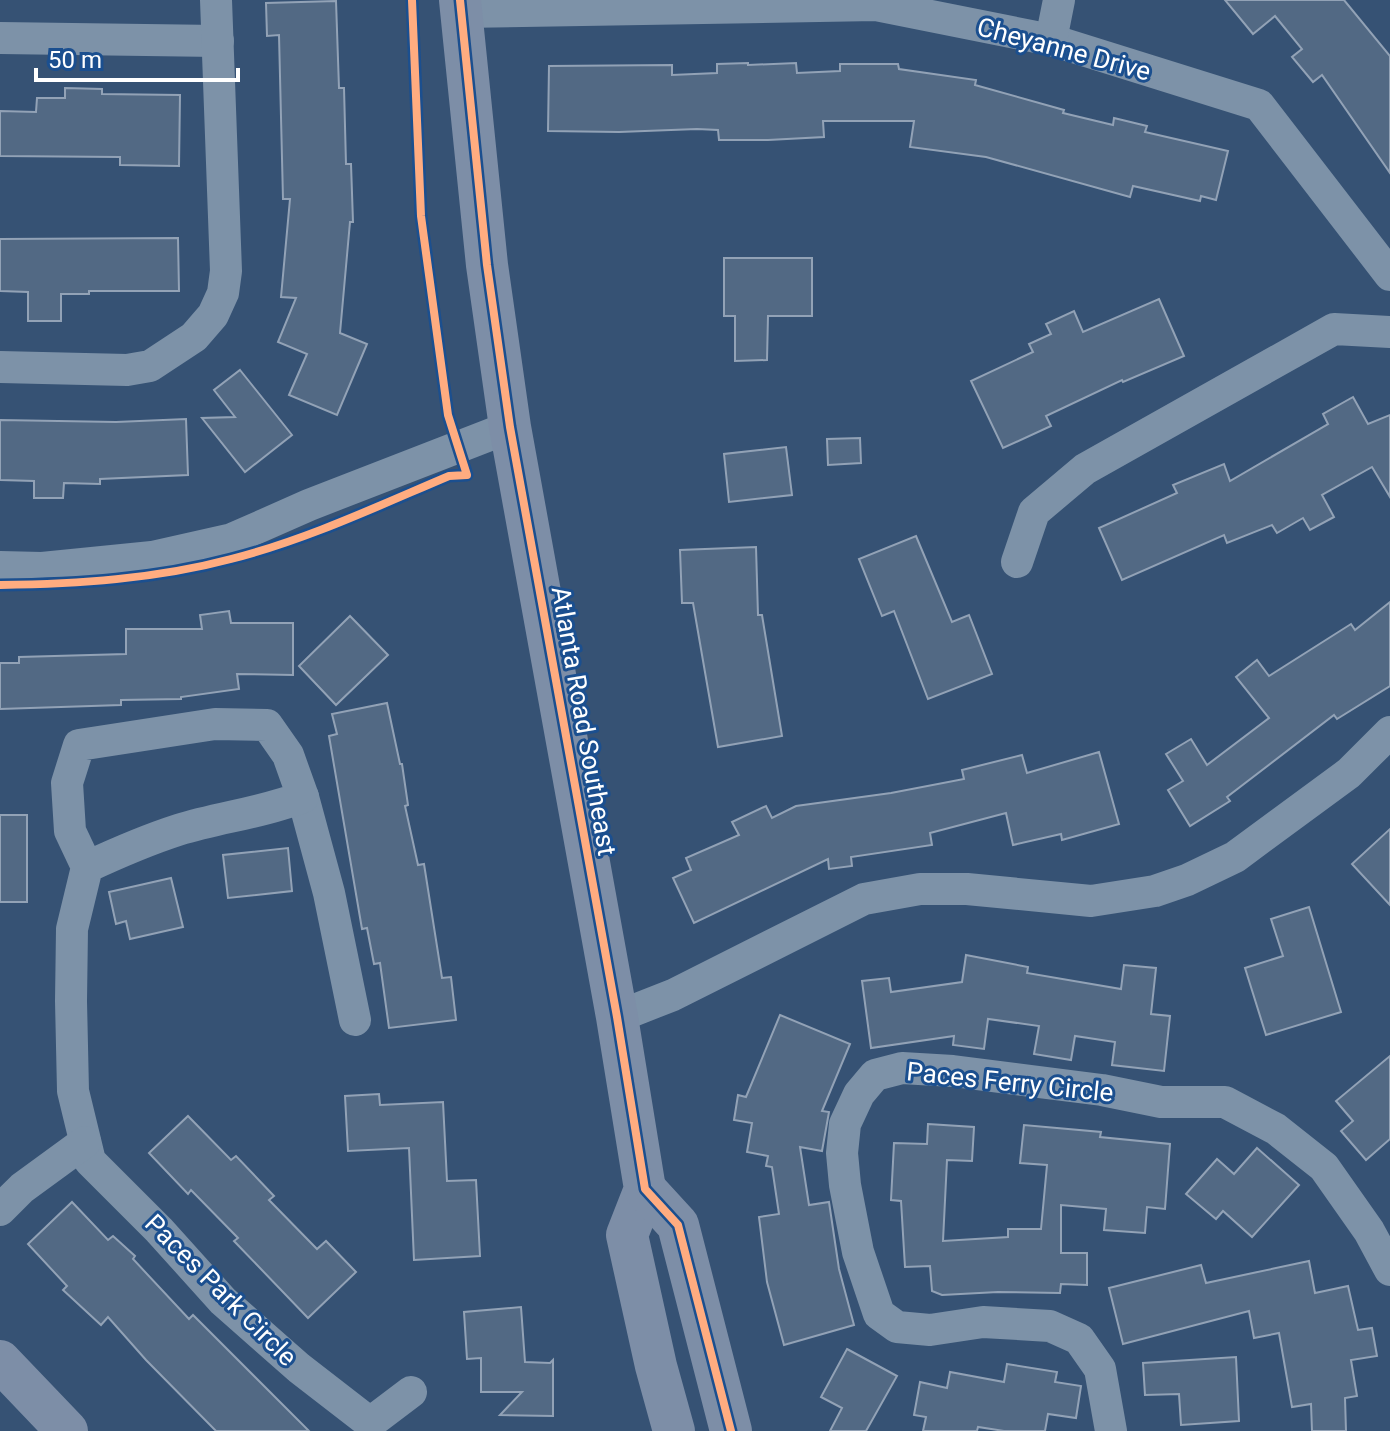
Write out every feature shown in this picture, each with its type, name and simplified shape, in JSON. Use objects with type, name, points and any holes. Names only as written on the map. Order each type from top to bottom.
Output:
[{"type":"main road","name":"Atlanta Road Southeast","points":[[460,6],[487,265],[510,427],[617,1017],[645,1189]]},
{"type":"main road","points":[[674,1431],[627,1235],[645,1189],[678,1225],[731,1431]]},
{"type":"main road","points":[[0,1361],[67,1431]]},
{"type":"street","points":[[0,367],[127,370],[150,366],[194,337],[213,315],[223,293],[226,271],[216,0]]},
{"type":"street","points":[[1051,40],[1059,0]]},
{"type":"street","name":"Cheyanne Drive","points":[[460,6],[876,5],[1051,40],[1259,105],[1390,275]]},
{"type":"street","points":[[0,38],[218,41]]},
{"type":"street","points":[[1017,562],[1034,512],[1085,469],[1334,329],[1390,332]]},
{"type":"street","points":[[0,567],[42,568],[152,557],[232,539],[309,505],[510,427]]},
{"type":"street","points":[[303,797],[271,809],[181,829],[127,848],[87,867],[70,831],[67,783],[79,745],[215,724],[267,725],[288,755],[303,797],[329,893],[355,1020]]},
{"type":"street","points":[[617,1017],[673,995],[864,899],[920,889],[967,889],[1091,901],[1155,891],[1187,880],[1235,857],[1349,773],[1390,732]]},
{"type":"street","name":"Paces Park Circle","points":[[87,867],[72,929],[71,1001],[73,1091],[90,1161],[159,1230],[223,1301],[299,1368],[370,1423],[411,1392]]},
{"type":"street","name":"Paces Ferry Circle","points":[[1111,1431],[1100,1369],[1079,1339],[1050,1326],[983,1322],[930,1330],[897,1327],[879,1314],[858,1252],[842,1153],[845,1124],[859,1094],[875,1075],[902,1068],[953,1071],[1102,1090],[1161,1102],[1225,1102],[1276,1129],[1324,1167],[1369,1231],[1390,1270]]},
{"type":"street","points":[[0,1210],[22,1188],[85,1142]]},
{"type":"building","points":[[1225,0],[1344,0],[1390,56],[1390,173],[1322,75],[1313,82],[1292,57],[1302,49],[1275,16],[1253,34]]},
{"type":"building","points":[[336,1],[339,88],[344,88],[346,164],[351,164],[353,222],[350,222],[340,333],[367,344],[337,415],[289,395],[307,354],[278,342],[296,298],[281,297],[290,199],[283,199],[279,35],[267,36],[266,3]]},
{"type":"building","points":[[796,63],[797,73],[840,71],[840,64],[898,64],[899,69],[976,80],[975,85],[1064,110],[1063,113],[1113,125],[1114,118],[1147,126],[1145,132],[1228,151],[1216,200],[1201,196],[1200,201],[1133,186],[1130,197],[986,157],[910,147],[914,121],[823,121],[824,137],[768,140],[719,140],[718,130],[697,129],[548,131],[549,66],[672,65],[672,75],[717,73],[717,64]]},
{"type":"building","points":[[65,88],[102,89],[102,94],[180,95],[179,166],[120,165],[120,157],[0,156],[0,111],[36,112],[37,98],[65,98]]},
{"type":"building","points":[[178,238],[179,291],[61,294],[61,321],[28,321],[28,292],[0,291],[0,239]]},
{"type":"building","points":[[724,258],[812,258],[812,316],[768,316],[767,360],[735,361],[735,316],[724,316]]},
{"type":"building","points":[[1159,299],[1184,356],[1122,380],[1046,416],[1051,426],[1003,448],[971,381],[1033,352],[1029,344],[1051,334],[1046,324],[1074,311],[1083,332]]},
{"type":"building","points":[[240,370],[292,435],[245,472],[202,418],[235,417],[214,390]]},
{"type":"building","points":[[1353,397],[1368,424],[1390,415],[1390,497],[1372,467],[1322,495],[1334,517],[1310,530],[1303,518],[1277,533],[1272,525],[1227,543],[1224,535],[1122,580],[1099,528],[1177,493],[1173,485],[1224,464],[1230,481],[1328,424],[1323,414]]},
{"type":"building","points":[[186,419],[188,475],[100,479],[100,484],[64,483],[63,498],[34,498],[34,481],[0,480],[0,420],[116,422]]},
{"type":"building","points":[[860,438],[861,463],[828,465],[827,439]]},
{"type":"building","points":[[786,447],[792,495],[729,502],[724,454]]},
{"type":"building","points":[[916,536],[952,622],[969,615],[992,674],[928,699],[894,611],[882,616],[859,559]]},
{"type":"building","points":[[756,547],[758,615],[762,615],[782,736],[718,747],[693,603],[682,603],[680,550]]},
{"type":"building","points":[[1390,602],[1390,686],[1337,719],[1334,715],[1227,797],[1230,801],[1190,826],[1168,790],[1183,781],[1166,754],[1191,739],[1207,765],[1269,718],[1236,677],[1257,660],[1269,676],[1351,624],[1355,630]]},
{"type":"building","points":[[229,611],[231,623],[293,623],[293,675],[237,674],[239,689],[181,699],[121,700],[121,705],[0,709],[0,663],[19,663],[19,657],[126,654],[126,629],[202,629],[200,615]]},
{"type":"building","points":[[350,616],[388,655],[336,705],[299,666]]},
{"type":"building","points":[[387,703],[402,764],[408,805],[405,806],[418,865],[424,864],[442,978],[451,977],[456,1020],[389,1028],[380,963],[374,964],[367,928],[362,929],[329,736],[337,734],[332,714]]},
{"type":"building","points":[[1099,752],[1119,824],[1062,840],[1061,834],[1013,845],[1006,813],[930,833],[932,845],[851,857],[852,866],[829,869],[828,859],[694,923],[673,878],[691,870],[686,858],[739,835],[732,822],[766,806],[772,818],[796,806],[964,779],[962,770],[1022,755],[1027,773]]},
{"type":"building","points":[[0,815],[27,815],[27,902],[0,902]]},
{"type":"building","points":[[1390,829],[1390,905],[1352,864]]},
{"type":"building","points":[[288,848],[292,891],[228,898],[223,855]]},
{"type":"building","points":[[171,878],[183,927],[130,939],[126,921],[116,924],[109,892]]},
{"type":"building","points":[[1309,907],[1341,1012],[1266,1035],[1245,968],[1283,956],[1271,919]]},
{"type":"building","points":[[966,955],[1028,967],[1027,973],[1121,989],[1124,965],[1156,968],[1151,1014],[1170,1016],[1164,1071],[1112,1065],[1115,1042],[1075,1036],[1071,1060],[1034,1054],[1039,1026],[988,1019],[984,1049],[953,1045],[954,1036],[871,1048],[862,981],[889,978],[891,992],[962,982]]},
{"type":"building","points":[[780,1015],[850,1044],[822,1111],[829,1112],[822,1151],[800,1147],[809,1205],[829,1202],[839,1269],[854,1325],[784,1345],[767,1282],[759,1217],[779,1214],[772,1167],[766,1166],[768,1156],[747,1152],[752,1123],[734,1120],[738,1095],[746,1097]]},
{"type":"building","points":[[1390,1056],[1390,1139],[1366,1160],[1341,1131],[1353,1121],[1336,1101]]},
{"type":"building","points":[[379,1094],[380,1105],[443,1102],[447,1181],[476,1180],[480,1256],[414,1260],[409,1148],[348,1151],[345,1096]]},
{"type":"building","points":[[188,1116],[231,1160],[236,1156],[274,1196],[269,1200],[317,1249],[326,1241],[356,1272],[308,1318],[234,1241],[238,1238],[191,1190],[188,1194],[149,1153]]},
{"type":"building","points":[[928,1124],[974,1127],[972,1161],[947,1160],[943,1241],[1008,1237],[1008,1229],[1041,1229],[1047,1165],[1020,1163],[1024,1125],[1101,1132],[1100,1137],[1170,1144],[1165,1209],[1147,1207],[1145,1233],[1104,1230],[1106,1209],[1061,1205],[1061,1253],[1087,1253],[1087,1285],[1061,1284],[1060,1293],[942,1295],[932,1291],[930,1266],[905,1267],[901,1201],[891,1200],[894,1143],[927,1144]]},
{"type":"building","points":[[1257,1148],[1299,1185],[1252,1237],[1223,1211],[1216,1219],[1186,1194],[1217,1159],[1234,1174]]},
{"type":"building","points":[[72,1202],[108,1240],[113,1236],[135,1256],[133,1259],[189,1319],[193,1315],[309,1431],[216,1431],[108,1317],[101,1325],[63,1290],[67,1286],[28,1244]]},
{"type":"building","points":[[1309,1261],[1315,1293],[1348,1286],[1358,1330],[1372,1328],[1377,1356],[1351,1360],[1357,1396],[1345,1398],[1346,1431],[1312,1431],[1311,1404],[1292,1407],[1279,1333],[1254,1338],[1249,1311],[1123,1344],[1109,1288],[1201,1265],[1206,1283]]},
{"type":"building","points":[[521,1307],[525,1362],[550,1363],[553,1360],[553,1416],[500,1415],[522,1392],[481,1392],[481,1358],[467,1359],[464,1312]]},
{"type":"building","points":[[847,1349],[897,1376],[866,1431],[830,1431],[842,1408],[821,1397]]},
{"type":"building","points":[[1236,1357],[1239,1421],[1181,1425],[1179,1394],[1145,1395],[1143,1363]]},
{"type":"building","points":[[1007,1364],[1057,1372],[1055,1382],[1081,1386],[1076,1418],[1048,1414],[1045,1431],[1004,1431],[978,1427],[977,1431],[923,1431],[926,1417],[914,1415],[920,1382],[947,1388],[950,1372],[1004,1382]]},
{"type":"cycle path","points":[[0,585],[116,579],[203,566],[259,551],[342,522],[449,476],[467,475],[448,415],[421,216],[412,0]]},
{"type":"cycle path","points":[[460,0],[487,265],[510,427],[617,1017],[645,1189],[678,1225],[731,1431]]}]
